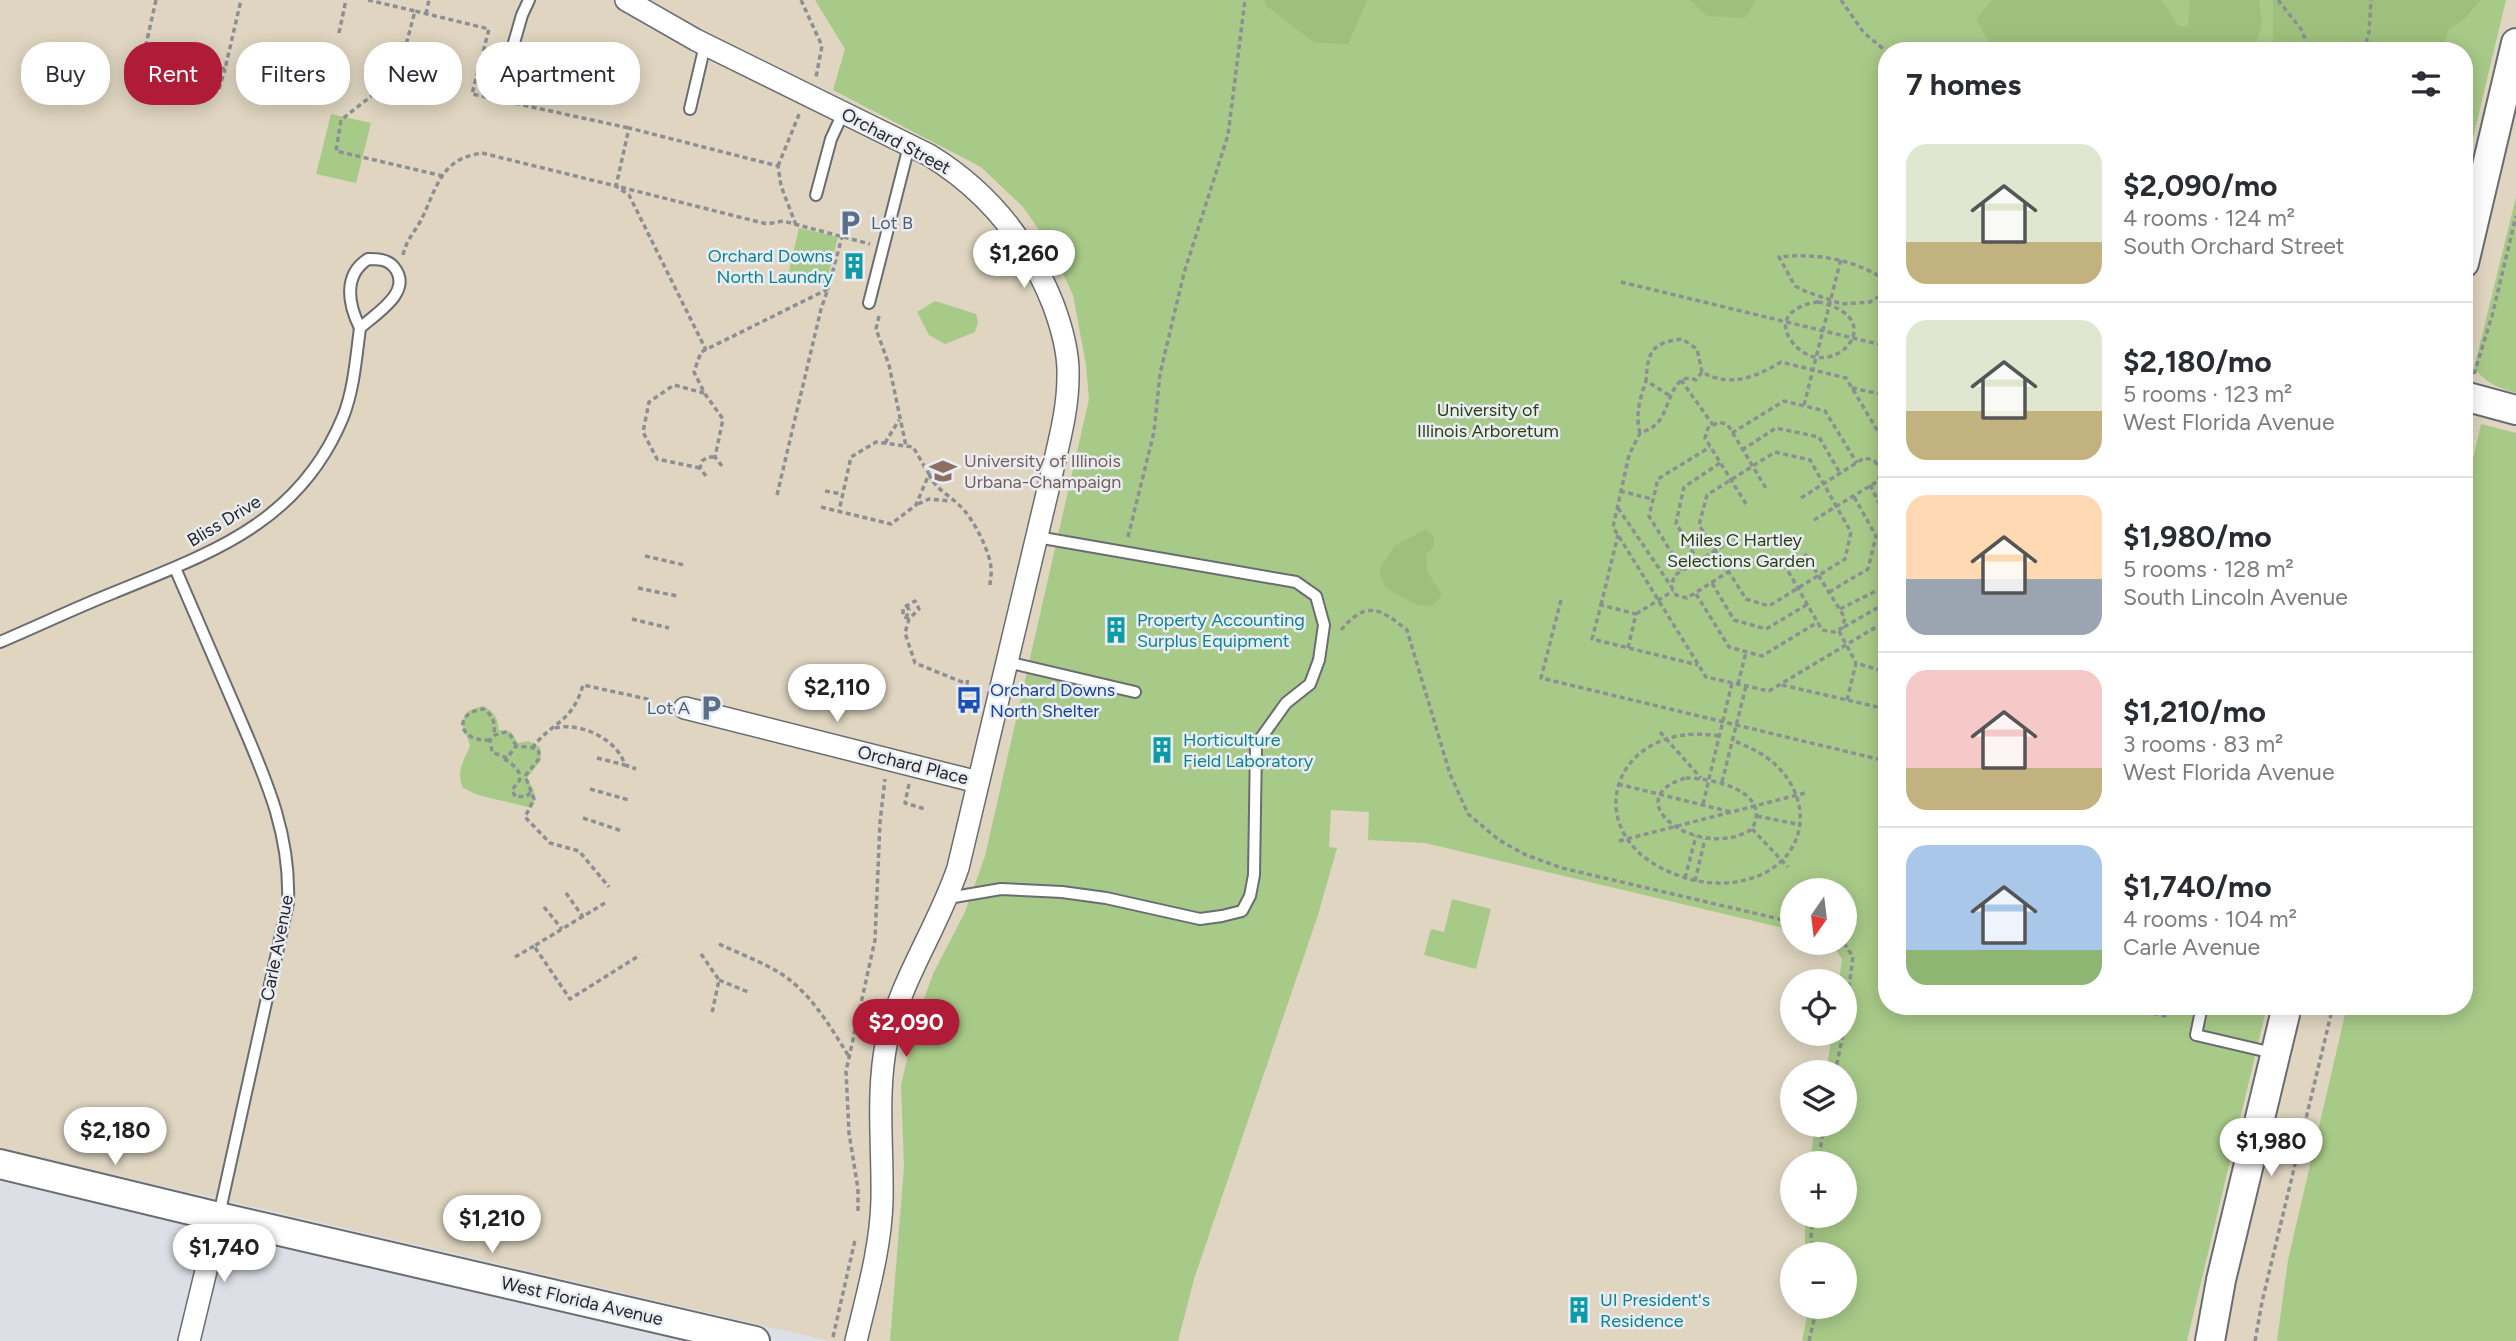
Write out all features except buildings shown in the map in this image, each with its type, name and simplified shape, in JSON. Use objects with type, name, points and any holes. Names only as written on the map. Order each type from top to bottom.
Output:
[{"type":"main road","points":[[2473,225],[2516,43]]},
{"type":"main road","points":[[2473,399],[2516,410]]},
{"type":"main road","points":[[2210,1341],[2221,1280],[2285,1015]]},
{"type":"main road","name":"West Florida Avenue","points":[[0,1164],[755,1341]]},
{"type":"street","name":"Orchard Street","points":[[626,0],[705,45],[952,169],[982,194],[1009,223],[1027,249],[1059,321],[1067,354],[1069,378],[1065,413],[958,868],[948,898],[910,974],[895,1011],[887,1042],[882,1082],[882,1203],[877,1250],[856,1341]]},
{"type":"street","name":"Orchard Place","points":[[685,708],[978,782]]},
{"type":"street","name":"Carle Avenue","points":[[189,1341],[219,1217]]},
{"type":"lane","points":[[514,42],[529,0]]},
{"type":"lane","points":[[690,109],[705,45]]},
{"type":"lane","points":[[816,195],[831,139],[843,113]]},
{"type":"lane","points":[[869,303],[909,146]]},
{"type":"lane","points":[[368,259],[379,259],[397,270],[400,280],[393,300],[360,328],[353,313],[351,289],[357,266],[368,259]]},
{"type":"lane","name":"Bliss Drive","points":[[0,642],[213,551],[250,530],[279,507],[299,487],[322,455],[342,418],[354,382],[360,328]]},
{"type":"lane","points":[[948,898],[1002,889],[1062,892],[1106,898],[1200,919],[1242,911],[1250,896],[1254,875],[1256,745],[1286,703],[1310,684],[1321,652],[1324,625],[1316,596],[1296,582],[1037,537]]},
{"type":"lane","name":"Carle Avenue","points":[[175,568],[264,774],[281,822],[289,878],[285,917],[219,1217]]},
{"type":"lane","points":[[1007,662],[1135,692]]},
{"type":"lane","points":[[2201,1015],[2196,1035],[2276,1054]]},
{"type":"path","points":[[147,42],[156,0]]},
{"type":"path","points":[[222,79],[241,0]]},
{"type":"path","points":[[338,33],[346,0]]},
{"type":"path","points":[[368,0],[489,29],[472,94],[629,128],[778,166]]},
{"type":"path","points":[[426,14],[429,0]]},
{"type":"path","points":[[796,225],[781,186],[778,166],[818,73],[822,46],[801,0]]},
{"type":"path","points":[[1125,552],[1154,432],[1160,374],[1184,272],[1228,135],[1245,0]]},
{"type":"path","points":[[1841,0],[1864,33],[1878,44]]},
{"type":"path","points":[[2278,0],[2301,29],[2306,42]]},
{"type":"path","points":[[2366,42],[2371,0]]},
{"type":"path","points":[[415,11],[398,75],[341,120],[336,151],[443,176]]},
{"type":"path","points":[[616,186],[629,128]]},
{"type":"path","points":[[397,270],[402,265],[408,237],[418,225],[443,176],[451,165],[482,153],[766,224],[776,221],[883,247]]},
{"type":"path","points":[[616,186],[629,195],[706,350]]},
{"type":"path","points":[[2473,381],[2516,216]]},
{"type":"path","points":[[777,495],[821,309],[842,237]]},
{"type":"path","points":[[1773,258],[1818,255],[1841,259],[1868,268],[1878,275]]},
{"type":"path","points":[[1779,257],[1795,286],[1830,302],[1845,314],[1854,328],[1854,338],[1840,354],[1828,357],[1803,351],[1793,343],[1785,328],[1787,316],[1798,306],[1818,302],[1830,302],[1849,305],[1870,302],[1878,297]]},
{"type":"path","points":[[1804,405],[1841,259]]},
{"type":"path","points":[[1621,282],[1878,344]]},
{"type":"path","points":[[722,466],[715,457],[723,419],[705,394],[694,372],[701,352],[828,289]]},
{"type":"path","points":[[869,303],[881,307],[876,329],[889,365],[906,446]]},
{"type":"path","points":[[1640,433],[1651,429],[1659,421],[1670,395],[1681,380],[1689,377],[1696,380],[1702,372],[1697,349],[1682,339],[1661,342],[1651,352],[1639,403],[1637,422],[1640,433],[1629,455],[1613,527],[1706,677],[1769,691],[1878,626]]},
{"type":"path","points":[[1702,372],[1710,376],[1750,379],[1781,362],[1846,378],[1878,432]]},
{"type":"path","points":[[1681,380],[1713,425]]},
{"type":"path","points":[[1646,381],[1670,395]]},
{"type":"path","points":[[705,394],[674,385],[649,401],[643,432],[657,459],[700,468],[706,476]]},
{"type":"path","points":[[1852,388],[1878,393]]},
{"type":"path","points":[[1732,433],[1784,401],[1804,405],[1825,411],[1857,463]]},
{"type":"path","points":[[884,443],[900,418]]},
{"type":"path","points":[[1746,504],[1705,438],[1708,428],[1719,422],[1728,425],[1767,490]]},
{"type":"path","points":[[1742,450],[1776,428],[1819,437],[1840,473]]},
{"type":"path","points":[[839,511],[851,457],[876,442],[913,447],[938,489],[967,514],[985,547],[991,568],[990,585]]},
{"type":"path","points":[[1682,570],[1649,516],[1658,479],[1710,446]]},
{"type":"path","points":[[1775,452],[1810,460],[1851,532],[1845,559],[1769,606],[1746,599],[1699,525],[1707,495],[1752,466],[1775,452]]},
{"type":"path","points":[[700,468],[705,458],[715,457]]},
{"type":"path","points":[[1801,498],[1864,458],[1874,460],[1877,466]]},
{"type":"path","points":[[1699,561],[1676,523],[1684,486],[1720,463]]},
{"type":"path","points":[[916,505],[929,474]]},
{"type":"path","points":[[1814,520],[1878,481]]},
{"type":"path","points":[[1870,485],[1878,501]]},
{"type":"path","points":[[825,491],[842,494]]},
{"type":"path","points":[[1620,491],[1653,499]]},
{"type":"path","points":[[1829,592],[1868,569],[1876,536],[1853,495]]},
{"type":"path","points":[[821,507],[891,524],[916,505],[929,499],[956,502]]},
{"type":"path","points":[[1618,508],[1676,595],[1687,598],[1752,557]]},
{"type":"path","points":[[1618,535],[1592,639],[1699,665]]},
{"type":"path","points":[[1628,648],[1636,614],[1672,588],[1675,575],[1738,537]]},
{"type":"path","points":[[1804,552],[1845,618],[1840,629],[1856,663],[1847,700]]},
{"type":"path","points":[[645,556],[684,565]]},
{"type":"path","points":[[1784,564],[1822,629],[1834,632],[1878,608]]},
{"type":"path","points":[[1712,583],[1734,620],[1766,629],[1808,604]]},
{"type":"path","points":[[638,587],[677,596]]},
{"type":"path","points":[[1840,609],[1878,590]]},
{"type":"path","points":[[1696,593],[1729,647],[1762,656],[1818,622]]},
{"type":"path","points":[[1561,600],[1541,678],[1878,759]]},
{"type":"path","points":[[907,619],[901,612],[906,604],[915,601],[919,609],[907,619],[905,633],[915,663],[957,682],[967,684],[968,678]]},
{"type":"path","points":[[1601,605],[1636,614]]},
{"type":"path","points":[[1321,652],[1353,616],[1363,611],[1376,609],[1407,630],[1450,774],[1468,814],[1499,840],[1526,855],[1562,867],[1780,919]]},
{"type":"path","points":[[632,619],[669,628]]},
{"type":"path","points":[[1738,684],[1746,652]]},
{"type":"path","points":[[1856,663],[1878,669]]},
{"type":"path","points":[[1703,804],[1732,682]]},
{"type":"path","points":[[1780,684],[1878,707]]},
{"type":"path","points":[[533,747],[539,738],[574,709],[583,685],[652,700]]},
{"type":"path","points":[[964,692],[966,686]]},
{"type":"path","points":[[1722,782],[1746,686]]},
{"type":"path","points":[[516,746],[506,732],[492,738],[477,741],[468,737],[463,722],[472,710],[484,709],[493,716],[495,724],[492,738],[492,752],[519,772],[519,781],[512,790],[516,797],[527,796],[531,791]]},
{"type":"path","points":[[553,729],[578,729],[602,738],[622,755],[625,765]]},
{"type":"path","points":[[1660,733],[1701,778]]},
{"type":"path","points":[[1719,736],[1680,736],[1644,750],[1625,767],[1615,801],[1619,825],[1634,850],[1655,866],[1695,881],[1714,884],[1750,879],[1761,874],[1783,860],[1795,843],[1801,825],[1800,808],[1788,780],[1771,761],[1757,751],[1732,740]]},
{"type":"path","points":[[516,746],[533,747],[539,752],[538,760],[525,776],[534,799],[525,817],[550,843],[579,851],[609,887]]},
{"type":"path","points":[[503,758],[507,758],[516,746]]},
{"type":"path","points":[[597,758],[636,769]]},
{"type":"path","points":[[858,1213],[858,1189],[849,1133],[846,1070],[875,940],[880,822],[886,769]]},
{"type":"path","points":[[912,775],[905,803],[922,808],[921,812]]},
{"type":"path","points":[[1686,778],[1709,779],[1722,782],[1742,793],[1755,807],[1757,816],[1752,830],[1734,838],[1705,838],[1674,827],[1661,812],[1659,794],[1665,787],[1686,778]]},
{"type":"path","points":[[1618,784],[1733,812]]},
{"type":"path","points":[[590,789],[629,800]]},
{"type":"path","points":[[1619,841],[1805,793]]},
{"type":"path","points":[[1757,816],[1801,825]]},
{"type":"path","points":[[583,818],[622,831]]},
{"type":"path","points":[[1752,830],[1788,867]]},
{"type":"path","points":[[1685,878],[1696,836]]},
{"type":"path","points":[[1695,881],[1705,838]]},
{"type":"path","points":[[566,893],[583,917]]},
{"type":"path","points":[[515,957],[605,903]]},
{"type":"path","points":[[544,907],[562,929]]},
{"type":"path","points":[[719,944],[780,972],[801,991],[828,1023],[848,1055]]},
{"type":"path","points":[[534,946],[570,999],[640,955]]},
{"type":"path","points":[[701,954],[719,979],[748,992]]},
{"type":"path","points":[[712,1013],[719,979]]},
{"type":"path","points":[[2256,1341],[2262,1302],[2331,1015]]},
{"type":"path","points":[[833,1337],[856,1236]]},
{"type":"path","points":[[1809,1341],[1814,1319]]},
{"type":"shaded area","name":"University of Illinois Urbana-Champaign","points":[[0,0],[2516,0],[2516,1341],[830,1341],[0,1148]]},
{"type":"green space","name":"University of Illinois Arboretum","points":[[815,0],[2506,0],[2473,138],[2473,42],[1878,42],[1878,1015],[2265,1015],[2187,1341],[1802,1341],[1807,1319],[1857,1319],[1857,1242],[1805,1242],[1805,1228],[1857,1228],[1857,1151],[1812,1151],[1813,1137],[1857,1137],[1857,1060],[1828,1060],[1830,1046],[1857,1046],[1857,969],[1841,969],[1840,956],[1857,956],[1857,878],[1780,878],[1780,927],[1425,843],[1368,840],[1369,812],[1331,810],[1329,847],[1337,848],[1318,915],[1194,1279],[1178,1341],[890,1341],[904,1167],[901,1085],[916,1021],[933,974],[965,912],[985,856],[1089,399],[1086,365],[1073,295],[1049,244],[1023,207],[981,167],[833,90],[845,49]]},
{"type":"green space","points":[[1265,0],[1367,0],[1348,44],[1315,43],[1265,5]]},
{"type":"green space","points":[[1690,0],[1756,0],[1745,18],[1707,16]]},
{"type":"green space","points":[[1992,0],[2161,0],[2179,26],[2188,26],[2190,0],[2259,0],[2262,23],[2257,42],[1987,42],[1976,19]]},
{"type":"green space","points":[[2273,0],[2481,0],[2465,18],[2448,30],[2445,42],[2273,42]]},
{"type":"green space","points":[[331,114],[371,123],[356,183],[316,174]]},
{"type":"green space","points":[[2516,197],[2516,393],[2493,384],[2474,368]]},
{"type":"green space","points":[[799,228],[838,237],[826,284],[788,275]]},
{"type":"green space","points":[[935,301],[976,314],[978,322],[975,332],[945,344],[929,335],[917,312]]},
{"type":"green space","points":[[2481,424],[2516,433],[2516,1341],[2277,1341],[2288,1260],[2345,1015],[2473,1015],[2473,459]]},
{"type":"green space","points":[[1426,529],[1434,536],[1434,547],[1426,554],[1427,571],[1442,595],[1432,606],[1417,605],[1385,587],[1379,570],[1394,546]]},
{"type":"green space","points":[[482,706],[495,715],[499,730],[511,732],[518,743],[528,741],[540,747],[541,760],[527,778],[534,793],[532,808],[478,795],[463,788],[460,772],[470,746],[463,729],[463,721],[468,711]]},
{"type":"green space","points":[[1452,899],[1491,909],[1476,969],[1424,955],[1431,929],[1444,932]]},
{"type":"place","name":"Lot B","points":[[850,223]]},
{"type":"place","name":"Orchard Downs North Laundry","points":[[854,266]]},
{"type":"place","name":"University of Illinois Urbana-Champaign","points":[[943,471]]},
{"type":"place","name":"Property Accounting Surplus Equipment","points":[[1116,630]]},
{"type":"place","name":"Orchard Downs North Shelter","points":[[969,700]]},
{"type":"place","name":"Lot A","points":[[711,708]]},
{"type":"place","name":"Horticulture Field Laboratory","points":[[1162,750]]},
{"type":"place","name":"UI President's Residence","points":[[1579,1310]]},
{"type":"park label","name":"Miles C Hartley Selections Garden","points":[[1741,550]]}]
